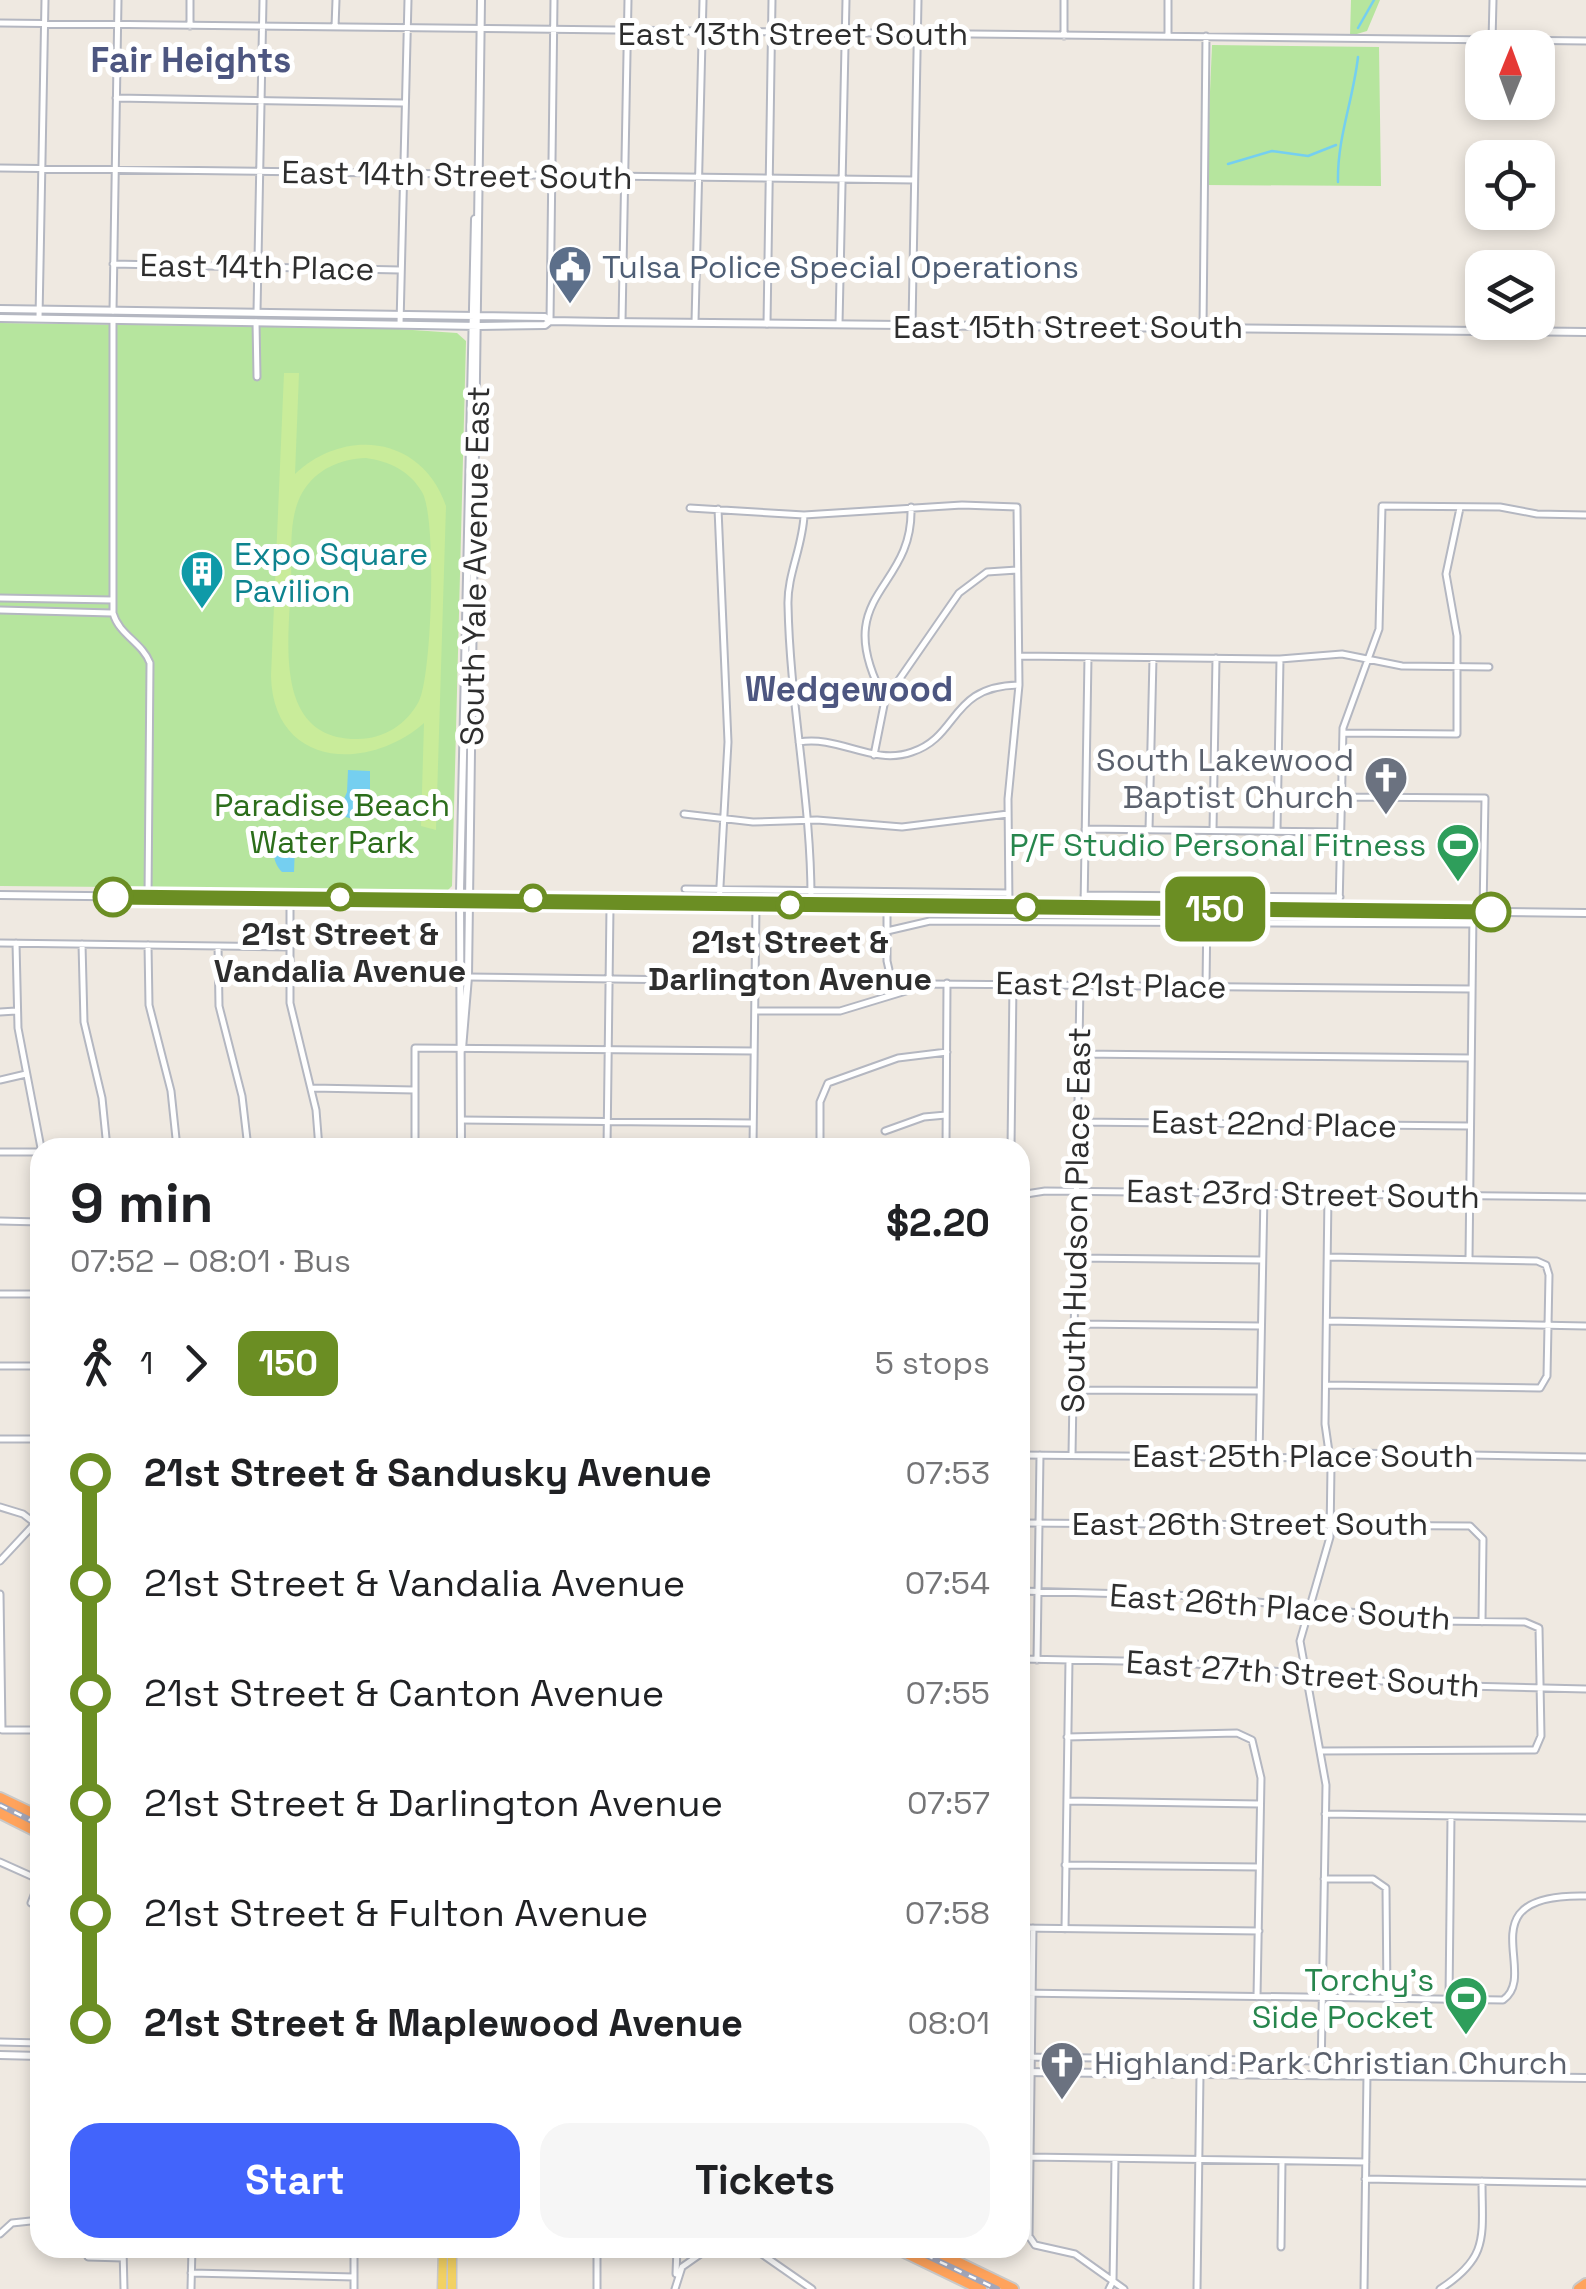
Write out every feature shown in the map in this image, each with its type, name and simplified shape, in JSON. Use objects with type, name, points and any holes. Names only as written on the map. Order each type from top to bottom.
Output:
[{"type":"highway","points":[[0,1798],[30,1813]]},
{"type":"highway","points":[[0,1813],[30,1827]]},
{"type":"highway","points":[[917,2258],[981,2289]]},
{"type":"highway","points":[[949,2258],[1014,2289]]},
{"type":"highway","points":[[1579,2289],[1586,2284]]},
{"type":"main road","name":"South Yale Avenue East","points":[[461,1138],[470,610],[476,546],[478,436],[475,321],[480,0]]},
{"type":"main road","points":[[2,309],[39,314]]},
{"type":"main road","name":"East 15th Street South","points":[[39,314],[1586,332]]},
{"type":"main road","points":[[0,318],[39,314]]},
{"type":"main road","name":"South Yale Avenue East","points":[[470,610],[466,546],[475,321]]},
{"type":"main road","points":[[468,436],[478,436]]},
{"type":"main road","points":[[466,546],[476,546]]},
{"type":"main road","points":[[0,895],[1586,913]]},
{"type":"main road","name":"South Yale Avenue East","points":[[462,1049],[468,977],[464,902]]},
{"type":"main road","points":[[0,2055],[30,2056]]},
{"type":"main road","points":[[1030,2070],[1586,2078]]},
{"type":"main road","points":[[442,2289],[443,2258]]},
{"type":"main road","points":[[452,2258],[452,2289]]},
{"type":"street","points":[[39,314],[45,0]]},
{"type":"street","points":[[118,0],[113,612],[123,632],[142,648],[150,663],[148,897]]},
{"type":"street","points":[[190,0],[190,26]]},
{"type":"street","points":[[257,377],[263,0]]},
{"type":"street","points":[[335,28],[336,0]]},
{"type":"street","points":[[400,320],[408,0]]},
{"type":"street","points":[[550,321],[554,0]]},
{"type":"street","points":[[622,322],[628,0]]},
{"type":"street","points":[[695,323],[703,0]]},
{"type":"street","points":[[767,324],[772,0]]},
{"type":"street","points":[[840,324],[846,0]]},
{"type":"street","points":[[912,325],[918,0]]},
{"type":"street","points":[[1064,0],[1064,36]]},
{"type":"street","points":[[1168,0],[1168,36]]},
{"type":"street","points":[[1492,0],[1492,30]]},
{"type":"street","name":"East 13th Street South","points":[[0,23],[1465,41]]},
{"type":"street","points":[[1203,328],[1206,36]]},
{"type":"street","name":"East 13th Street South","points":[[1555,41],[1586,41]]},
{"type":"street","points":[[116,98],[404,104]]},
{"type":"street","name":"East 14th Street South","points":[[0,168],[914,180]]},
{"type":"street","name":"East 14th Place","points":[[113,264],[401,270]]},
{"type":"street","points":[[1339,910],[1343,733],[1352,695],[1372,658],[1380,617],[1382,506],[1586,515]]},
{"type":"street","points":[[885,700],[868,668],[864,626],[870,602],[904,547],[911,507]]},
{"type":"street","points":[[690,508],[804,514],[911,507],[1017,507],[1019,685],[1008,814],[1009,907]]},
{"type":"street","points":[[1343,733],[1457,734],[1458,636],[1446,574],[1460,507]]},
{"type":"street","points":[[718,509],[728,742],[719,904]]},
{"type":"street","points":[[804,514],[801,550],[788,602],[798,742],[810,820],[811,905]]},
{"type":"street","points":[[874,754],[885,700],[959,593],[980,575],[1018,570]]},
{"type":"street","points":[[0,598],[113,600]]},
{"type":"street","points":[[0,610],[113,612]]},
{"type":"street","points":[[1018,656],[1372,658],[1402,666],[1490,667]]},
{"type":"street","points":[[1084,908],[1088,657]]},
{"type":"street","points":[[1149,830],[1153,658]]},
{"type":"street","points":[[1213,830],[1216,658]]},
{"type":"street","points":[[1277,831],[1280,658]]},
{"type":"street","points":[[798,742],[833,741],[894,756],[918,750],[972,696],[993,688],[1019,685]]},
{"type":"street","points":[[1341,797],[1485,798],[1483,912]]},
{"type":"street","points":[[684,814],[753,822],[810,820],[902,827],[1008,814]]},
{"type":"street","points":[[1085,829],[1341,832]]},
{"type":"street","points":[[685,889],[1009,893]]},
{"type":"street","points":[[1084,895],[1340,898]]},
{"type":"street","points":[[290,898],[292,1020],[312,1088],[318,1138]]},
{"type":"street","points":[[607,1138],[608,903]]},
{"type":"street","points":[[753,1138],[756,904]]},
{"type":"street","points":[[887,906],[894,992]]},
{"type":"street","points":[[1206,986],[1207,909]]},
{"type":"street","points":[[1469,1260],[1472,912]]},
{"type":"street","points":[[887,931],[930,920],[1472,924]]},
{"type":"street","points":[[0,943],[290,947]]},
{"type":"street","points":[[16,944],[16,1011],[38,1138]]},
{"type":"street","points":[[82,944],[84,1022],[102,1098],[106,1138]]},
{"type":"street","points":[[148,945],[149,1005],[171,1091],[177,1138]]},
{"type":"street","points":[[218,946],[219,1006],[242,1096],[247,1138]]},
{"type":"street","points":[[468,977],[755,982]]},
{"type":"street","points":[[946,1138],[947,983]]},
{"type":"street","name":"East 21st Place","points":[[754,1011],[840,1011],[894,992],[947,983],[1472,988]]},
{"type":"street","points":[[1011,1138],[1013,984]]},
{"type":"street","name":"South Hudson Place East","points":[[1072,1456],[1080,985]]},
{"type":"street","points":[[0,1012],[16,1011]]},
{"type":"street","points":[[414,1138],[416,1048],[754,1052]]},
{"type":"street","points":[[820,1138],[820,1102],[828,1083],[898,1058],[946,1052]]},
{"type":"street","points":[[1079,1054],[1472,1058]]},
{"type":"street","points":[[0,1080],[27,1074]]},
{"type":"street","points":[[312,1088],[415,1090]]},
{"type":"street","points":[[884,1131],[924,1117],[946,1115]]},
{"type":"street","points":[[461,1120],[754,1123]]},
{"type":"street","name":"East 22nd Place","points":[[1078,1122],[1470,1126]]},
{"type":"street","points":[[0,1152],[30,1150]]},
{"type":"street","name":"East 23rd Street South","points":[[1030,1194],[1586,1198]]},
{"type":"street","points":[[1260,1457],[1264,1194]]},
{"type":"street","points":[[1321,2074],[1325,1814],[1321,1751],[1300,1641],[1307,1606],[1328,1548],[1330,1524],[1330,1456],[1324,1424],[1328,1195]]},
{"type":"street","points":[[0,1221],[30,1222]]},
{"type":"street","points":[[1326,1385],[1544,1386],[1548,1326],[1546,1265],[1328,1257]]},
{"type":"street","points":[[1076,1258],[1262,1260]]},
{"type":"street","points":[[0,1294],[30,1294]]},
{"type":"street","points":[[1326,1321],[1586,1326]]},
{"type":"street","points":[[1075,1324],[1262,1326]]},
{"type":"street","points":[[0,1366],[30,1366]]},
{"type":"street","points":[[1074,1390],[1260,1391]]},
{"type":"street","points":[[0,1438],[30,1439]]},
{"type":"street","name":"East 25th Place South","points":[[1030,1455],[1260,1457],[1354,1452],[1586,1458]]},
{"type":"street","points":[[1036,1660],[1040,1455]]},
{"type":"street","points":[[0,1507],[30,1519]]},
{"type":"street","name":"East 26th Street South","points":[[1030,1523],[1467,1526],[1478,1530],[1484,1544],[1482,1622]]},
{"type":"street","points":[[0,1562],[30,1532]]},
{"type":"street","name":"East 26th Place South","points":[[1030,1592],[1167,1594],[1482,1622],[1526,1622],[1539,1628],[1542,1688]]},
{"type":"street","points":[[0,1594],[1,1730],[30,1730]]},
{"type":"street","name":"East 27th Street South","points":[[1030,1660],[1203,1664],[1426,1685],[1586,1689]]},
{"type":"street","points":[[1065,1929],[1069,1660]]},
{"type":"street","points":[[1321,1751],[1525,1753],[1537,1748],[1542,1688]]},
{"type":"street","points":[[1067,1737],[1248,1736],[1259,1764],[1257,1997]]},
{"type":"street","points":[[1067,1801],[1260,1804]]},
{"type":"street","points":[[1325,1814],[1586,1818]]},
{"type":"street","points":[[1449,2000],[1451,1816]]},
{"type":"street","points":[[0,1862],[30,1876]]},
{"type":"street","points":[[1065,1865],[1259,1868]]},
{"type":"street","points":[[1324,1878],[1373,1879],[1385,1885],[1387,1998]]},
{"type":"street","points":[[1031,1994],[1449,2000],[1509,1996],[1514,1928],[1530,1904],[1548,1897],[1586,1896]]},
{"type":"street","points":[[1030,2070],[1033,1928],[1258,1931]]},
{"type":"street","points":[[0,2042],[30,2043]]},
{"type":"street","points":[[1031,2057],[1322,2061]]},
{"type":"street","points":[[1197,2289],[1200,2072]]},
{"type":"street","points":[[1364,2289],[1368,2074]]},
{"type":"street","points":[[1030,2157],[1366,2162]]},
{"type":"street","points":[[1109,2289],[1113,2281],[1115,2159]]},
{"type":"street","points":[[1281,2248],[1282,2161]]},
{"type":"street","points":[[1366,2180],[1586,2183]]},
{"type":"street","points":[[1440,2289],[1472,2266],[1482,2242],[1482,2181]]},
{"type":"street","points":[[1030,2214],[1031,2242],[1075,2254],[1124,2289]]},
{"type":"street","points":[[0,2234],[12,2222],[30,2221]]},
{"type":"street","points":[[88,2258],[123,2258],[124,2289]]},
{"type":"street","points":[[191,2289],[192,2258]]},
{"type":"street","points":[[354,2258],[354,2289]]},
{"type":"street","points":[[597,2289],[598,2258]]},
{"type":"street","points":[[675,2289],[677,2258]]},
{"type":"street","points":[[676,2277],[693,2258]]},
{"type":"street","points":[[767,2258],[812,2289]]},
{"type":"street","points":[[192,2274],[354,2277]]},
{"type":"green space","points":[[1351,0],[1380,0],[1367,31],[1350,36]]},
{"type":"green space","points":[[1212,45],[1379,47],[1381,186],[1206,185]]},
{"type":"green space","name":"Paradise Beach Water Park","points":[[0,323],[398,329],[457,333],[466,341],[452,886],[448,890],[0,886]]},
{"type":"green space","points":[[284,373],[299,373],[295,474],[336,449],[380,446],[419,465],[435,483],[446,506],[436,830],[421,826],[424,723],[376,750],[327,752],[305,744],[288,729],[276,706],[271,676]],"holes":[[[375,459],[405,473],[422,492],[427,507],[430,630],[423,686],[414,709],[386,733],[358,739],[330,735],[311,723],[298,705],[289,657],[292,536],[298,503],[314,478],[338,463]]]},
{"type":"water","points":[[348,770],[370,771],[370,792],[379,816],[358,820],[337,815],[347,792]]},
{"type":"water","points":[[278,836],[286,837],[295,847],[294,872],[282,872],[276,864],[273,849]]},
{"type":"waterway","points":[[1358,28],[1374,0]]},
{"type":"waterway","points":[[1338,182],[1340,150],[1358,57]]},
{"type":"waterway","points":[[1228,164],[1272,151],[1308,156],[1336,145]]},
{"type":"railway","points":[[0,1805],[30,1820]]},
{"type":"railway","points":[[932,2258],[997,2289]]},
{"type":"bus line","name":"150","points":[[113,897],[477,897],[719,904],[1491,912]]},
{"type":"place","name":"Tulsa Police Special Operations","points":[[570,305]]},
{"type":"place","name":"Expo Square Pavilion","points":[[202,610]]},
{"type":"place","name":"South Lakewood Baptist Church","points":[[1386,816]]},
{"type":"place","name":"P/F Studio Personal Fitness","points":[[1458,883]]},
{"type":"place","name":"21st Street & Vandalia Avenue","points":[[340,897]]},
{"type":"place","name":"21st Street & Darlington Avenue","points":[[790,905]]},
{"type":"place","name":"Torchy's Side Pocket","points":[[1466,2036]]},
{"type":"place","name":"Highland Park Christian Church","points":[[1062,2101]]},
{"type":"district","name":"Fair Heights","points":[[191,60]]},
{"type":"district","name":"Wedgewood","points":[[849,689]]}]
